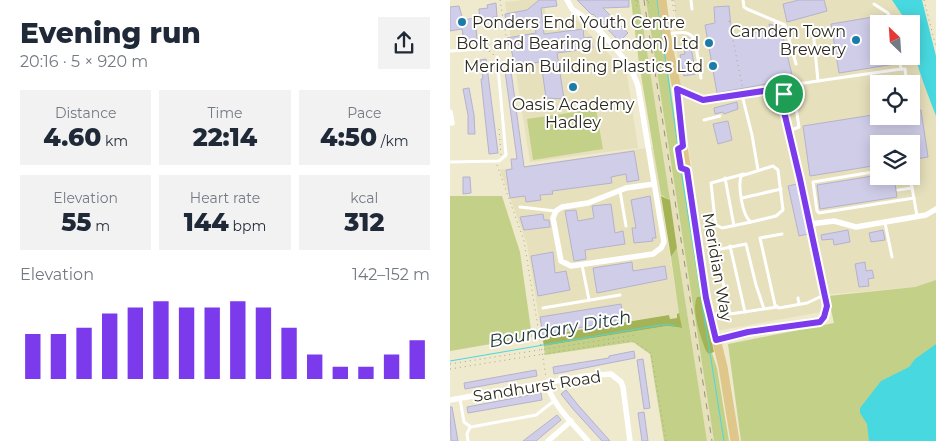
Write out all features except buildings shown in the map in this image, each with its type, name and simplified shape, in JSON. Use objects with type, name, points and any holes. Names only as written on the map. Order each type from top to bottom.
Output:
[{"type":"main road","name":"Meridian Way","points":[[662,0],[670,73],[680,126],[706,298],[723,367],[735,441]]},
{"type":"main road","name":"Meridian Way","points":[[666,34],[677,89],[680,126]]},
{"type":"street","points":[[567,0],[572,8],[623,56],[634,73],[638,86],[664,242],[661,248],[653,254],[567,266],[561,261],[553,218],[556,211],[562,207],[602,199],[619,190],[654,184]]},
{"type":"street","points":[[677,89],[703,100],[742,92],[770,90],[784,94],[782,103],[827,306],[824,317],[820,322],[748,332],[716,340]]},
{"type":"street","points":[[450,112],[452,123]]},
{"type":"street","points":[[810,224],[825,220],[856,228],[917,216],[936,210]]},
{"type":"street","name":"Sandhurst Road","points":[[450,400],[603,373],[616,376],[623,387],[630,441]]},
{"type":"street","points":[[547,382],[547,388],[555,400],[588,441]]},
{"type":"street","points":[[548,441],[570,421]]},
{"type":"lane","points":[[691,0],[692,9]]},
{"type":"lane","points":[[743,0],[744,7],[747,9],[785,25],[796,64]]},
{"type":"lane","points":[[874,4],[889,15]]},
{"type":"lane","points":[[813,30],[818,81]]},
{"type":"lane","points":[[666,34],[683,32],[692,36],[695,40],[701,78]]},
{"type":"lane","points":[[450,51],[480,49]]},
{"type":"lane","points":[[450,162],[499,161],[506,155],[497,58]]},
{"type":"lane","points":[[900,65],[901,69]]},
{"type":"lane","points":[[784,94],[797,84],[873,75],[901,69],[905,69],[906,75]]},
{"type":"lane","points":[[838,78],[839,83]]},
{"type":"lane","points":[[742,92],[758,170]]},
{"type":"lane","points":[[789,131],[800,127],[796,101]]},
{"type":"lane","points":[[704,120],[720,116]]},
{"type":"lane","points":[[773,166],[776,168],[784,204],[780,214],[719,228],[714,220],[711,183],[758,170],[773,166]]},
{"type":"lane","points":[[870,172],[812,182],[819,213],[914,198]]},
{"type":"lane","points":[[744,174],[741,176],[740,184],[742,198],[746,217],[751,222]]},
{"type":"lane","points":[[725,178],[734,226]]},
{"type":"lane","points":[[912,185],[917,216]]},
{"type":"lane","points":[[898,190],[912,188]]},
{"type":"lane","points":[[742,198],[781,189]]},
{"type":"lane","points":[[619,190],[626,226]]},
{"type":"lane","points":[[520,207],[556,211]]},
{"type":"lane","points":[[885,222],[892,257]]},
{"type":"lane","points":[[777,307],[760,238],[782,234]]},
{"type":"lane","points":[[764,309],[746,244],[716,250],[730,314],[799,304],[824,295]]},
{"type":"lane","points":[[730,246],[745,312]]},
{"type":"lane","points":[[582,264],[589,300]]},
{"type":"lane","points":[[543,308],[620,295]]},
{"type":"lane","points":[[798,298],[799,304]]},
{"type":"lane","points":[[460,398],[464,422],[470,427]]},
{"type":"lane","points":[[468,441],[466,434],[470,427],[536,415],[555,400]]},
{"type":"path","points":[[493,62],[493,52],[497,46],[505,41],[506,36],[500,0]]},
{"type":"path","points":[[924,0],[936,47]]},
{"type":"path","points":[[729,21],[742,92]]},
{"type":"path","points":[[480,49],[486,46],[497,46]]},
{"type":"path","points":[[480,49],[493,52]]},
{"type":"path","points":[[499,128],[501,156],[496,165],[524,242],[547,382]]},
{"type":"path","points":[[450,364],[542,348],[635,335]]},
{"type":"path","points":[[450,369],[625,341],[635,342],[651,353],[666,441]]},
{"type":"shaded area","name":"Oasis Academy Hadley","points":[[543,0],[549,30],[577,20],[627,74],[638,148],[530,162],[505,2]]},
{"type":"shaded area","points":[[639,0],[646,0],[714,441],[707,441]]},
{"type":"shaded area","points":[[675,0],[892,0],[902,15],[870,15],[870,65],[919,65],[936,116],[936,280],[915,287],[822,295],[821,312],[716,331],[682,101],[676,47]]},
{"type":"shaded area","points":[[653,147],[679,313],[677,318],[670,319],[669,315],[542,336],[527,244],[500,170]]},
{"type":"green space","points":[[631,0],[639,0],[670,200],[661,195],[639,63]]},
{"type":"green space","points":[[646,0],[658,0],[679,147],[676,147],[680,170],[683,170],[702,296],[697,297],[709,354],[712,353],[717,368],[729,441],[714,441]]},
{"type":"green space","points":[[596,109],[603,149],[533,160],[527,119]]},
{"type":"green space","points":[[450,196],[502,196],[520,252],[532,337],[450,351]]},
{"type":"green space","points":[[661,196],[670,200],[677,248],[671,257]]},
{"type":"green space","points":[[677,248],[707,441],[664,441],[650,354],[633,342],[545,355],[544,346],[667,326],[681,328],[671,257]]},
{"type":"green space","points":[[936,280],[936,441],[741,441],[728,344],[834,323],[828,296],[915,287]]},
{"type":"green space","points":[[702,296],[714,352],[709,354],[706,351],[699,331],[695,309],[697,297]]},
{"type":"green space","points":[[679,313],[682,328],[667,326],[544,346],[542,336],[669,315],[670,319],[677,318]]},
{"type":"water","points":[[892,0],[922,0],[936,56],[936,116],[918,65],[920,65],[920,15],[902,15]]},
{"type":"water","points":[[936,344],[936,441],[869,441],[867,424],[860,413],[860,408],[881,381],[909,367],[915,359]]},
{"type":"waterway","points":[[657,0],[678,147]]},
{"type":"waterway","points":[[681,170],[724,441]]},
{"type":"waterway","name":"Boundary Ditch","points":[[450,361],[666,324],[675,326]]},
{"type":"railway","points":[[644,0],[712,441]]},
{"type":"place","name":"Ponders End Youth Centre","points":[[462,22]]},
{"type":"place","name":"Camden Town Brewery","points":[[856,40]]},
{"type":"place","name":"Bolt and Bearing (London) Ltd","points":[[709,43]]},
{"type":"place","name":"Meridian Building Plastics Ltd","points":[[713,66]]},
{"type":"place","name":"Oasis Academy Hadley","points":[[573,87]]},
{"type":"route","points":[[677,89],[703,100],[770,90],[784,94],[782,103],[827,306],[824,317],[820,322],[812,324],[748,332],[716,340],[706,298],[687,170],[681,168],[678,149],[683,146],[677,89]]}]
